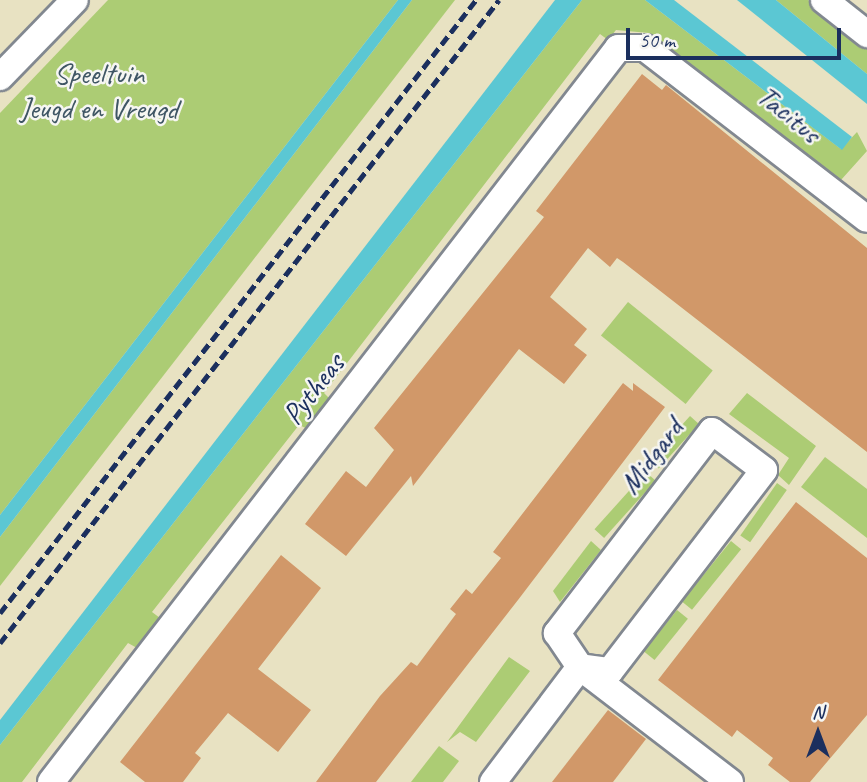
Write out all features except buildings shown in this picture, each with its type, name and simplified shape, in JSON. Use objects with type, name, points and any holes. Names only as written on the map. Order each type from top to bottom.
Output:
[{"type":"street","points":[[0,77],[75,0]]},
{"type":"street","points":[[824,0],[867,34]]},
{"type":"street","name":"Tacitus","points":[[632,44],[732,111],[867,219]]},
{"type":"street","name":"Pytheas","points":[[51,782],[618,48],[632,44]]},
{"type":"street","name":"Midgard","points":[[580,667],[610,671],[764,470],[712,431],[557,633],[580,667],[730,782]]},
{"type":"street","points":[[493,782],[580,667]]},
{"type":"green space","name":"Speeltuin Jeugd en Vreugd","points":[[108,0],[398,0],[0,515],[0,113]]},
{"type":"green space","points":[[412,0],[455,0],[0,586],[0,537]]},
{"type":"green space","points":[[582,0],[645,0],[841,149],[857,132],[867,151],[841,180],[649,33],[616,30],[608,40],[600,34],[324,393],[331,400],[310,430],[299,425],[152,612],[160,618],[137,648],[128,643],[22,782],[0,782],[0,745]]},
{"type":"green space","points":[[776,0],[808,0],[867,46],[867,74]]},
{"type":"green space","points":[[628,302],[713,371],[686,404],[601,335]]},
{"type":"green space","points":[[747,393],[816,446],[789,485],[778,475],[789,458],[729,414]]},
{"type":"green space","points":[[690,416],[699,424],[659,469],[650,461]]},
{"type":"green space","points":[[825,457],[867,489],[867,538],[801,487]]},
{"type":"green space","points":[[646,472],[656,481],[604,538],[594,529]]},
{"type":"green space","points":[[777,483],[787,490],[750,542],[740,535]]},
{"type":"green space","points":[[591,541],[601,550],[560,602],[553,591]]},
{"type":"green space","points":[[731,541],[741,549],[692,610],[682,602]]},
{"type":"green space","points":[[677,610],[688,619],[655,660],[644,651]]},
{"type":"green space","points":[[509,657],[530,671],[476,742],[460,732],[447,742]]},
{"type":"green space","points":[[439,746],[459,761],[443,782],[411,782]]},
{"type":"water","points":[[398,0],[412,0],[0,537],[0,515]]},
{"type":"water","points":[[555,0],[582,0],[0,745],[0,720]]},
{"type":"water","points":[[645,0],[674,0],[852,137],[842,150]]},
{"type":"water","points":[[737,0],[776,0],[867,74],[867,104]]},
{"type":"railway","points":[[0,613],[476,0]]},
{"type":"railway","points":[[0,643],[499,0]]}]
